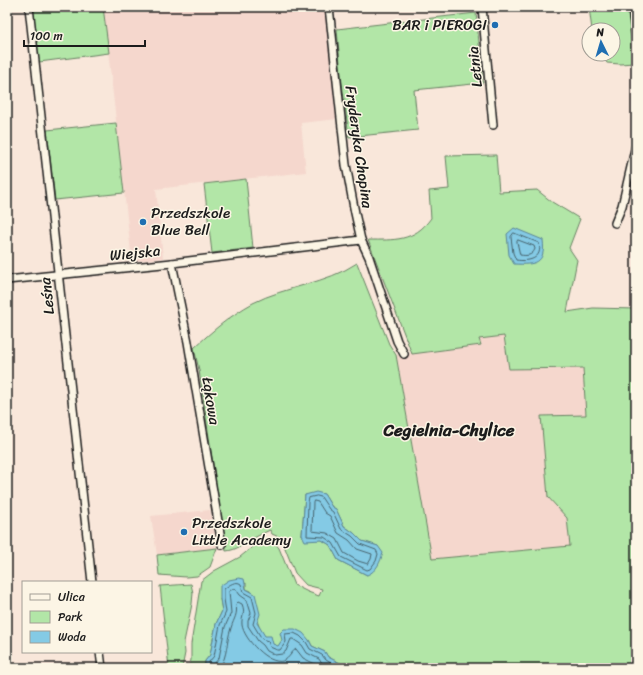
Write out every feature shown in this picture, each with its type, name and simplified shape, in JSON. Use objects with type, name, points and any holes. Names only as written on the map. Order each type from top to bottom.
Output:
[{"type":"street","name":"Leśna","points":[[29,7],[92,581]]},
{"type":"street","name":"Fryderyka Chopina","points":[[330,7],[346,165],[361,240],[369,256],[398,341],[404,354]]},
{"type":"street","name":"Letnia","points":[[482,7],[493,125]]},
{"type":"street","points":[[632,7],[636,36]]},
{"type":"street","points":[[616,223],[622,206],[636,145]]},
{"type":"street","name":"Wiejska","points":[[7,280],[172,263],[361,240]]},
{"type":"street","name":"Łąkowa","points":[[172,263],[188,342],[222,545]]},
{"type":"street","points":[[100,653],[102,668]]},
{"type":"shaded area","points":[[103,7],[326,7],[337,119],[301,123],[306,172],[156,189],[163,258],[132,261]]},
{"type":"shaded area","points":[[504,336],[509,369],[583,368],[586,415],[541,416],[548,497],[567,518],[570,547],[432,559],[396,355],[480,345],[479,339]]},
{"type":"shaded area","name":"Przedszkole Little Academy","points":[[210,510],[217,548],[157,555],[151,516]]},
{"type":"green space","points":[[33,7],[103,7],[109,53],[39,62]]},
{"type":"green space","points":[[589,7],[627,7],[634,63],[620,64],[606,62],[621,62],[621,22],[591,22]]},
{"type":"green space","points":[[476,13],[483,83],[414,90],[418,130],[349,137],[337,29]]},
{"type":"green space","points":[[116,123],[124,193],[55,200],[47,130]]},
{"type":"green space","points":[[496,155],[499,192],[537,190],[552,202],[580,219],[569,248],[577,260],[567,312],[593,308],[636,309],[636,668],[344,668],[342,664],[328,657],[325,652],[312,646],[309,640],[282,641],[278,647],[271,643],[265,637],[258,623],[251,591],[246,589],[246,583],[220,599],[222,611],[216,624],[210,655],[205,661],[205,668],[189,668],[191,660],[191,644],[201,581],[214,571],[240,557],[260,541],[272,540],[279,548],[294,585],[319,596],[322,589],[306,585],[295,573],[281,538],[272,534],[270,530],[236,548],[226,551],[199,370],[194,348],[222,324],[253,303],[266,297],[332,276],[357,263],[389,344],[396,355],[432,559],[570,546],[567,518],[548,497],[541,416],[586,415],[583,368],[509,369],[504,336],[479,339],[481,345],[412,354],[368,240],[403,238],[418,232],[424,226],[431,218],[429,191],[449,189],[446,156]],"holes":[[[324,494],[332,507],[336,509],[344,526],[362,541],[378,546],[367,575],[338,560],[330,545],[322,540],[302,535],[305,495]]]},
{"type":"green space","points":[[246,179],[253,248],[212,253],[204,184]]},
{"type":"green space","points":[[217,548],[210,567],[197,576],[186,577],[159,575],[157,555]]},
{"type":"green space","points":[[191,584],[193,593],[192,604],[184,642],[185,653],[182,668],[169,668],[160,586]]},
{"type":"water","points":[[514,228],[543,240],[543,254],[538,261],[528,264],[514,264],[509,255],[507,234]]},
{"type":"water","points":[[316,492],[324,494],[332,507],[336,509],[344,526],[362,541],[378,546],[383,553],[378,566],[367,575],[338,560],[330,545],[322,540],[305,541],[302,535],[305,495]]},
{"type":"water","points":[[239,578],[244,579],[246,589],[255,594],[260,614],[257,623],[265,636],[271,636],[273,644],[278,646],[282,640],[280,633],[284,629],[295,629],[303,633],[312,646],[325,652],[328,657],[342,664],[344,668],[205,668],[205,661],[210,655],[216,624],[222,611],[220,586],[229,580]]},
{"type":"place","name":"BAR i PIEROGI","points":[[495,25]]},
{"type":"place","name":"Przedszkole Blue Bell","points":[[143,222]]},
{"type":"place","name":"Przedszkole Little Academy","points":[[184,532]]},
{"type":"district","name":"Cegielnia-Chylice","points":[[449,430]]}]
